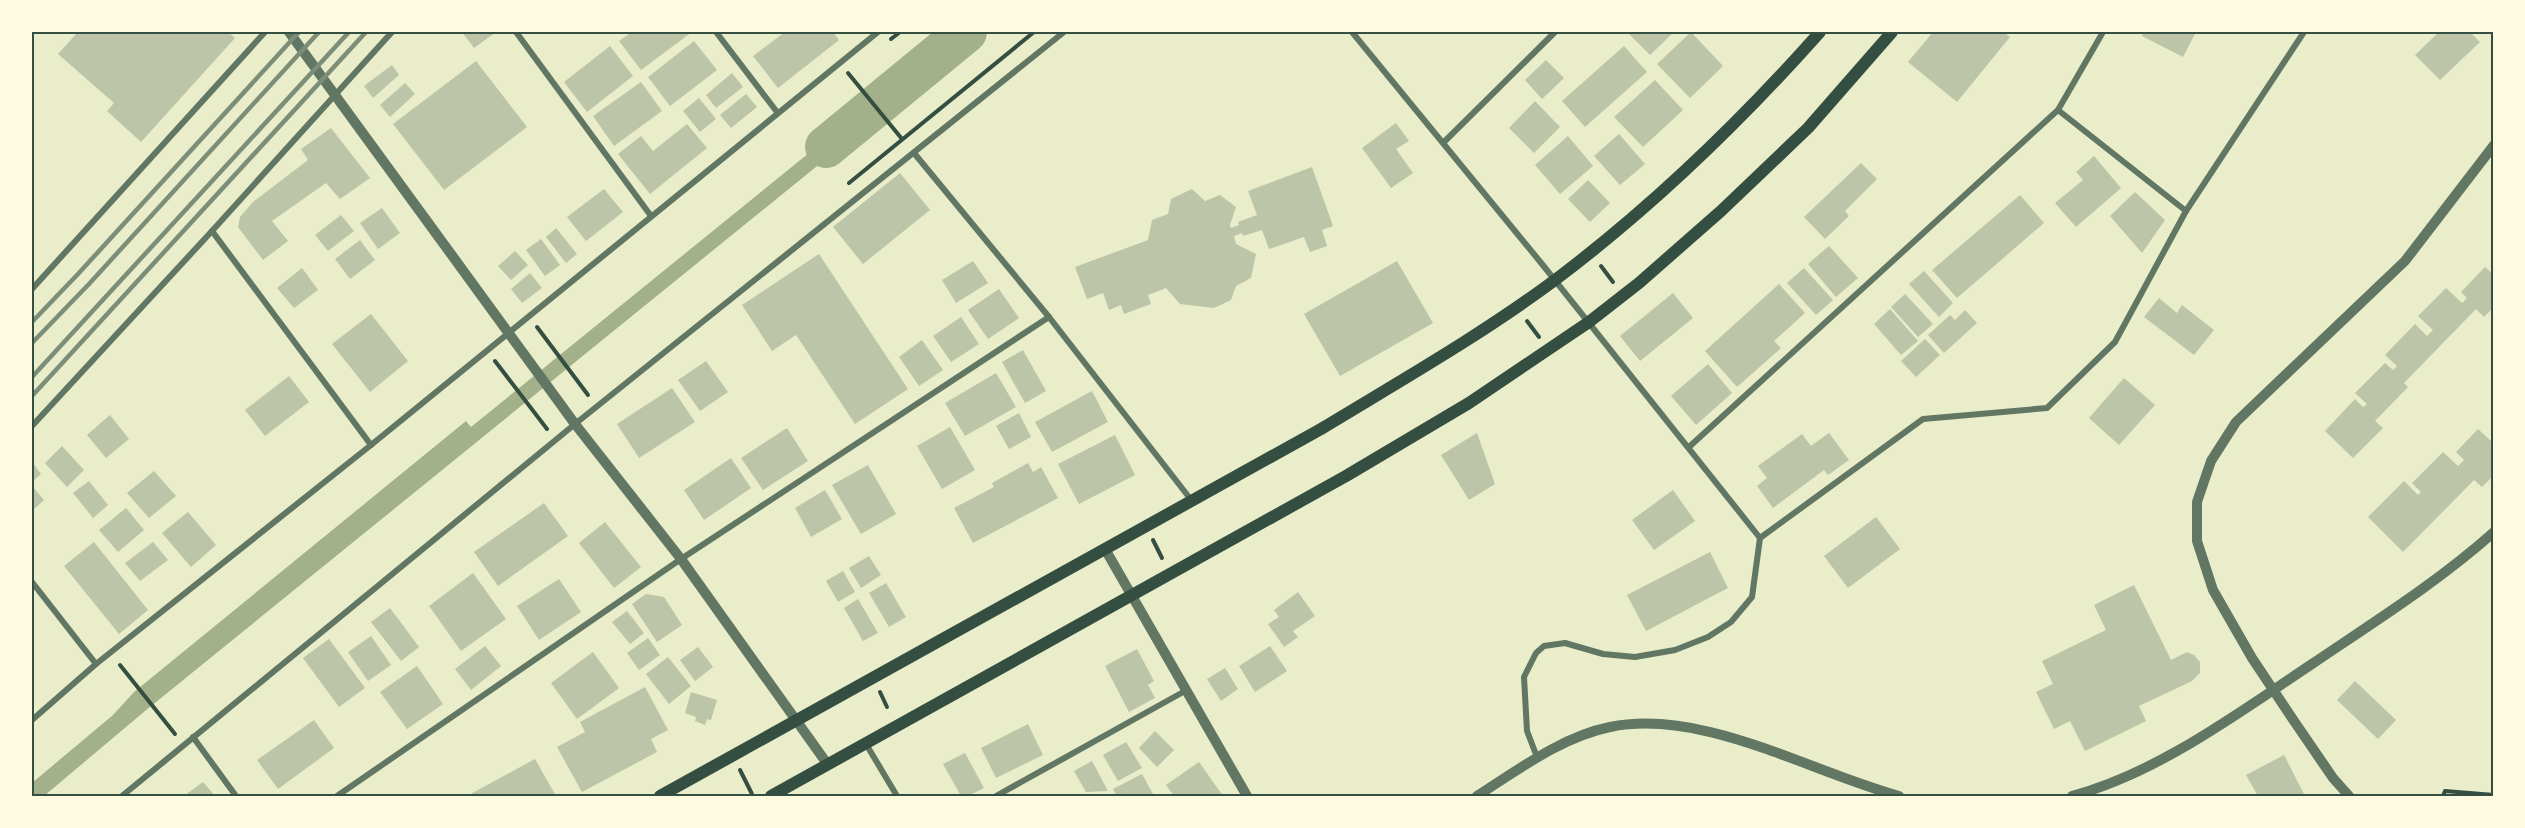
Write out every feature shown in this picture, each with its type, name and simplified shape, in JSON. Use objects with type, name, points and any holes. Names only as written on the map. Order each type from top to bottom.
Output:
[{"type":"main road","points":[[660,796],[1321,429],[1416,372],[1555,279],[1681,175],[1765,94],[1820,32]]},
{"type":"main road","points":[[771,796],[1346,476],[1469,403],[1589,322],[1639,283],[1713,218],[1799,136],[1892,32]]},
{"type":"street","points":[[32,289],[265,32]]},
{"type":"street","points":[[289,32],[575,424],[681,559],[828,765]]},
{"type":"street","points":[[32,426],[392,32]]},
{"type":"street","points":[[516,32],[651,216]]},
{"type":"street","points":[[716,32],[777,112]]},
{"type":"street","points":[[32,720],[96,664],[371,445],[878,32]]},
{"type":"street","points":[[122,796],[575,424],[1064,32]]},
{"type":"street","points":[[1352,32],[1555,279],[1760,538],[1752,597],[1731,622],[1708,637],[1675,650],[1635,657],[1602,654],[1565,643],[1544,646],[1536,653],[1524,677],[1527,731],[1537,757]]},
{"type":"street","points":[[1444,142],[1555,32]]},
{"type":"street","points":[[1689,447],[2058,110],[2103,32]]},
{"type":"street","points":[[1760,538],[1923,419],[2047,408],[2115,342],[2186,211],[2304,32]]},
{"type":"street","points":[[2058,110],[2186,211]]},
{"type":"street","points":[[2349,796],[2333,778],[2273,689],[2213,590],[2197,541],[2197,502],[2211,461],[2236,422],[2405,261],[2493,145]]},
{"type":"street","points":[[914,153],[1049,317],[1192,501]]},
{"type":"street","points":[[212,231],[371,445]]},
{"type":"street","points":[[337,796],[681,559],[1049,317]]},
{"type":"street","points":[[2072,796],[2110,784],[2150,765],[2273,689],[2405,602],[2493,532]]},
{"type":"street","points":[[1105,549],[1247,796]]},
{"type":"street","points":[[32,582],[96,664]]},
{"type":"street","points":[[996,796],[1185,691]]},
{"type":"street","points":[[1477,796],[1537,757],[1577,738],[1610,727],[1648,725],[1687,728],[1735,737],[1866,788],[1899,796]]},
{"type":"street","points":[[193,737],[236,796]]},
{"type":"street","points":[[866,744],[897,796]]},
{"type":"path","points":[[853,79],[898,134]]},
{"type":"path","points":[[1599,263],[1614,282]]},
{"type":"path","points":[[1524,316],[1539,337]]},
{"type":"path","points":[[536,327],[589,396]]},
{"type":"path","points":[[495,361],[547,429]]},
{"type":"path","points":[[1151,537],[1162,558]]},
{"type":"path","points":[[120,665],[175,734]]},
{"type":"path","points":[[879,691],[887,707]]},
{"type":"path","points":[[739,769],[752,794]]},
{"type":"path","points":[[2443,796],[2445,791],[2493,795]]},
{"type":"shaded area","points":[[867,106],[875,119],[145,711],[44,796],[32,796],[32,783],[113,715],[134,692],[466,421],[471,427]]},
{"type":"building","points":[[78,32],[228,32],[235,38],[141,142],[107,111],[114,103],[58,54]]},
{"type":"building","points":[[462,32],[496,32],[474,48]]},
{"type":"building","points":[[632,32],[692,32],[641,70],[619,41]]},
{"type":"building","points":[[785,32],[833,32],[839,40],[778,88],[753,56]]},
{"type":"building","points":[[1627,32],[1674,32],[1650,55]]},
{"type":"building","points":[[1691,32],[1723,66],[1690,98],[1657,64]]},
{"type":"building","points":[[1933,32],[2003,32],[2010,37],[1957,102],[1908,62]]},
{"type":"building","points":[[2144,32],[2196,32],[2183,57],[2142,36]]},
{"type":"building","points":[[2439,32],[2470,32],[2480,42],[2440,80],[2415,55]]},
{"type":"building","points":[[694,41],[717,70],[670,106],[648,77]]},
{"type":"building","points":[[610,46],[633,76],[587,112],[564,82]]},
{"type":"building","points":[[1624,46],[1647,72],[1585,127],[1562,101]]},
{"type":"building","points":[[1546,60],[1564,78],[1542,99],[1525,80]]},
{"type":"building","points":[[476,61],[527,127],[444,190],[393,124]]},
{"type":"building","points":[[392,65],[399,75],[373,98],[364,86]]},
{"type":"building","points":[[732,73],[743,87],[716,108],[706,95]]},
{"type":"building","points":[[1655,80],[1683,110],[1643,147],[1614,117]]},
{"type":"building","points":[[641,82],[662,111],[614,146],[593,116]]},
{"type":"building","points":[[405,83],[415,94],[390,117],[380,105]]},
{"type":"building","points":[[746,94],[757,107],[731,128],[720,115]]},
{"type":"building","points":[[699,98],[716,119],[700,132],[683,111]]},
{"type":"building","points":[[1535,101],[1560,127],[1534,153],[1509,128]]},
{"type":"building","points":[[1396,123],[1409,141],[1396,149],[1413,173],[1391,188],[1362,148]]},
{"type":"building","points":[[687,124],[707,148],[650,194],[618,154],[641,136],[653,151]]},
{"type":"building","points":[[331,128],[370,178],[340,199],[326,183],[272,221],[288,241],[263,260],[238,227],[240,217],[253,202],[308,160],[301,149]]},
{"type":"building","points":[[1619,134],[1645,164],[1620,185],[1594,156]]},
{"type":"building","points":[[1568,136],[1593,166],[1560,194],[1535,165]]},
{"type":"building","points":[[2094,156],[2121,188],[2076,227],[2055,203],[2083,180],[2076,172]]},
{"type":"building","points":[[1861,163],[1877,179],[1845,211],[1849,216],[1825,239],[1804,217]]},
{"type":"building","points":[[1312,167],[1333,226],[1322,230],[1327,246],[1310,252],[1304,237],[1269,249],[1262,230],[1243,236],[1242,233],[1234,236],[1236,244],[1256,254],[1251,278],[1236,286],[1231,300],[1214,308],[1180,304],[1166,288],[1148,295],[1151,304],[1124,314],[1121,305],[1109,310],[1103,293],[1087,299],[1075,267],[1148,240],[1152,220],[1168,214],[1171,199],[1192,189],[1205,201],[1220,195],[1236,207],[1231,228],[1239,225],[1238,222],[1257,215],[1248,191]]},
{"type":"building","points":[[900,173],[930,210],[863,264],[833,227]]},
{"type":"building","points":[[1588,180],[1610,203],[1590,222],[1568,199]]},
{"type":"building","points":[[604,189],[623,212],[586,241],[567,217]]},
{"type":"building","points":[[2135,192],[2165,220],[2142,253],[2110,216]]},
{"type":"building","points":[[2020,195],[2044,223],[1957,298],[1932,270]]},
{"type":"building","points":[[382,208],[400,233],[378,249],[360,223]]},
{"type":"building","points":[[341,215],[354,231],[328,251],[315,235]]},
{"type":"building","points":[[556,228],[577,254],[566,263],[546,237]]},
{"type":"building","points":[[541,239],[560,265],[545,276],[526,250]]},
{"type":"building","points":[[360,240],[375,260],[350,279],[335,259]]},
{"type":"building","points":[[1829,246],[1858,278],[1836,297],[1808,264]]},
{"type":"building","points":[[515,251],[528,265],[511,280],[498,266]]},
{"type":"building","points":[[819,254],[908,389],[855,424],[796,335],[772,351],[742,305]]},
{"type":"building","points":[[973,261],[988,283],[956,303],[942,280]]},
{"type":"building","points":[[1397,261],[1433,323],[1340,376],[1304,314]]},
{"type":"building","points":[[2485,267],[2494,275],[2494,307],[2484,317],[2476,309],[2404,383],[2408,387],[2375,421],[2383,428],[2353,458],[2325,431],[2355,399],[2363,407],[2367,404],[2355,393],[2385,363],[2393,370],[2397,366],[2385,355],[2415,324],[2427,336],[2433,330],[2418,316],[2446,288],[2462,303],[2467,298],[2461,292]]},
{"type":"building","points":[[302,268],[318,290],[294,308],[277,288]]},
{"type":"building","points":[[1804,268],[1833,300],[1816,315],[1787,283]]},
{"type":"building","points":[[1924,271],[1953,303],[1939,317],[1909,284]]},
{"type":"building","points":[[530,273],[542,288],[522,303],[511,289]]},
{"type":"building","points":[[1779,284],[1805,313],[1774,341],[1781,348],[1737,387],[1705,351]]},
{"type":"building","points":[[999,289],[1019,318],[988,339],[968,310]]},
{"type":"building","points":[[1673,293],[1693,318],[1640,361],[1620,336]]},
{"type":"building","points":[[1905,294],[1933,324],[1918,337],[1891,307]]},
{"type":"building","points":[[2159,298],[2177,313],[2182,305],[2214,330],[2194,355],[2144,317]]},
{"type":"building","points":[[1890,309],[1918,341],[1901,355],[1874,324]]},
{"type":"building","points":[[1965,310],[1977,323],[1944,353],[1928,335],[1950,315],[1955,320]]},
{"type":"building","points":[[371,314],[408,361],[370,392],[332,344]]},
{"type":"building","points":[[961,317],[979,344],[951,362],[933,336]]},
{"type":"building","points":[[1925,339],[1940,355],[1916,377],[1901,361]]},
{"type":"building","points":[[922,340],[943,370],[919,386],[899,357]]},
{"type":"building","points":[[1023,350],[1046,391],[1025,403],[1002,362]]},
{"type":"building","points":[[706,361],[728,392],[700,411],[678,380]]},
{"type":"building","points":[[1708,364],[1732,393],[1696,425],[1671,396]]},
{"type":"building","points":[[996,373],[1016,407],[965,436],[945,403]]},
{"type":"building","points":[[289,376],[309,402],[265,436],[245,410]]},
{"type":"building","points":[[2124,378],[2155,405],[2119,445],[2089,418]]},
{"type":"building","points":[[672,388],[695,422],[639,458],[617,424]]},
{"type":"building","points":[[1092,391],[1108,422],[1052,452],[1035,422]]},
{"type":"building","points":[[1019,413],[1031,437],[1009,449],[996,426]]},
{"type":"building","points":[[110,415],[129,439],[106,458],[87,435]]},
{"type":"building","points":[[950,427],[975,470],[942,489],[917,446]]},
{"type":"building","points":[[787,428],[808,461],[763,490],[741,458]]},
{"type":"building","points":[[2478,429],[2494,444],[2494,475],[2482,487],[2474,480],[2403,552],[2368,517],[2404,481],[2418,495],[2421,492],[2412,483],[2443,452],[2458,466],[2464,460],[2456,452]]},
{"type":"building","points":[[1477,433],[1495,484],[1469,500],[1441,455]]},
{"type":"building","points":[[1829,433],[1849,460],[1828,475],[1824,470],[1773,508],[1757,486],[1767,478],[1758,466],[1802,434],[1811,446]]},
{"type":"building","points":[[1115,435],[1135,475],[1079,504],[1058,464]]},
{"type":"building","points":[[62,446],[84,470],[67,487],[45,463]]},
{"type":"building","points":[[731,458],[751,488],[704,520],[684,490]]},
{"type":"building","points":[[32,462],[41,474],[32,482]]},
{"type":"building","points":[[1028,463],[1033,472],[1041,467],[1058,498],[973,543],[954,508],[994,487],[992,483]]},
{"type":"building","points":[[868,465],[896,514],[861,534],[832,485]]},
{"type":"building","points":[[154,471],[176,496],[149,518],[127,493]]},
{"type":"building","points":[[89,481],[108,505],[93,518],[73,493]]},
{"type":"building","points":[[32,486],[44,500],[32,511]]},
{"type":"building","points":[[825,490],[842,519],[811,537],[795,508]]},
{"type":"building","points":[[1673,490],[1695,521],[1654,550],[1632,520]]},
{"type":"building","points":[[544,503],[568,536],[498,586],[474,552]]},
{"type":"building","points":[[126,508],[144,530],[118,552],[99,530]]},
{"type":"building","points":[[188,512],[216,545],[191,567],[162,533]]},
{"type":"building","points":[[1876,517],[1900,549],[1848,588],[1824,556]]},
{"type":"building","points":[[605,522],[641,567],[614,588],[579,543]]},
{"type":"building","points":[[94,542],[148,610],[119,634],[64,566]]},
{"type":"building","points":[[153,542],[168,560],[140,581],[125,563]]},
{"type":"building","points":[[1710,552],[1728,588],[1646,631],[1627,595]]},
{"type":"building","points":[[869,556],[881,575],[861,588],[849,568]]},
{"type":"building","points":[[843,571],[855,592],[838,602],[826,581]]},
{"type":"building","points":[[473,573],[506,619],[461,651],[429,606]]},
{"type":"building","points":[[559,579],[581,612],[539,640],[517,606]]},
{"type":"building","points":[[886,583],[906,617],[889,627],[869,593]]},
{"type":"building","points":[[2134,585],[2171,660],[2187,652],[2194,655],[2200,662],[2200,673],[2192,681],[2139,706],[2146,721],[2085,751],[2070,721],[2054,729],[2036,692],[2053,684],[2042,661],[2106,630],[2094,605]]},
{"type":"building","points":[[1298,592],[1315,616],[1293,631],[1298,637],[1284,647],[1268,624],[1279,617],[1274,610]]},
{"type":"building","points":[[646,594],[664,597],[682,625],[657,642],[632,604]]},
{"type":"building","points":[[858,599],[878,633],[863,641],[844,608]]},
{"type":"building","points":[[390,608],[419,647],[401,661],[371,622]]},
{"type":"building","points":[[627,611],[644,633],[630,644],[612,622]]},
{"type":"building","points":[[371,636],[391,665],[368,681],[348,652]]},
{"type":"building","points":[[648,638],[660,655],[639,670],[627,653]]},
{"type":"building","points":[[329,639],[365,688],[339,707],[303,658]]},
{"type":"building","points":[[485,646],[501,666],[471,690],[455,669]]},
{"type":"building","points":[[1270,646],[1287,671],[1255,692],[1239,666]]},
{"type":"building","points":[[698,647],[713,667],[695,681],[680,660]]},
{"type":"building","points":[[1137,649],[1154,681],[1148,685],[1155,698],[1129,712],[1105,666]]},
{"type":"building","points":[[593,652],[619,688],[577,719],[551,683]]},
{"type":"building","points":[[668,657],[691,686],[669,704],[646,674]]},
{"type":"building","points":[[417,666],[443,704],[407,729],[380,692]]},
{"type":"building","points":[[1225,668],[1238,689],[1221,701],[1207,679]]},
{"type":"building","points":[[2355,681],[2396,720],[2378,739],[2337,700]]},
{"type":"building","points":[[645,687],[668,730],[651,739],[657,752],[582,792],[557,747],[585,732],[580,722]]},
{"type":"building","points":[[691,692],[717,700],[711,720],[707,719],[705,725],[695,721],[696,717],[685,713]]},
{"type":"building","points":[[314,720],[334,748],[278,789],[257,760]]},
{"type":"building","points":[[1028,724],[1043,755],[996,778],[981,748]]},
{"type":"building","points":[[1155,731],[1174,750],[1157,767],[1139,748]]},
{"type":"building","points":[[1126,742],[1142,768],[1118,781],[1103,755]]},
{"type":"building","points":[[965,753],[984,788],[968,796],[961,796],[943,764]]},
{"type":"building","points":[[2284,755],[2305,796],[2258,796],[2246,775]]},
{"type":"building","points":[[535,759],[556,796],[467,796]]},
{"type":"building","points":[[1092,761],[1108,791],[1086,792],[1074,771]]},
{"type":"building","points":[[1199,762],[1223,796],[1174,796],[1166,785]]},
{"type":"building","points":[[1142,774],[1154,796],[1117,796],[1113,789]]},
{"type":"building","points":[[203,782],[215,796],[184,796]]},
{"type":"waterway","points":[[826,147],[966,32]]},
{"type":"railway","points":[[32,322],[299,32]]},
{"type":"railway","points":[[32,343],[89,284],[319,32]]},
{"type":"railway","points":[[32,377],[349,32]]},
{"type":"railway","points":[[32,396],[366,32]]}]
